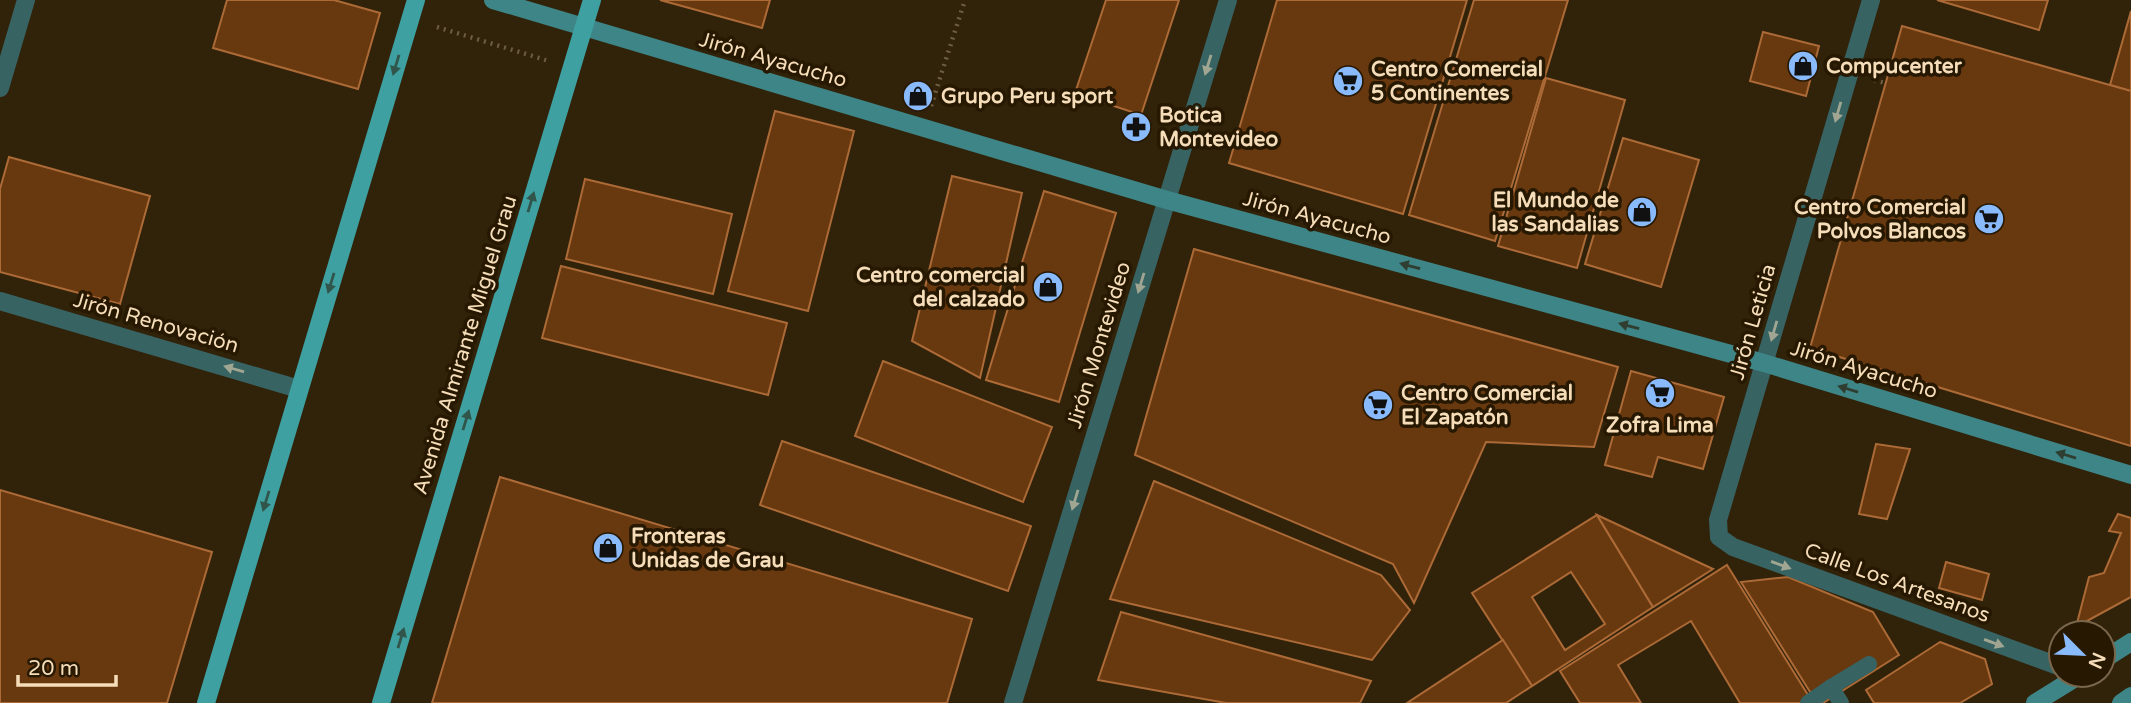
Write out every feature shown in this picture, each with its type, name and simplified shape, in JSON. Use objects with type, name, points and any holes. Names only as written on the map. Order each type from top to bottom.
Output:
[{"type":"main road","points":[[206,703],[416,0]]},
{"type":"main road","name":"Avenida Almirante Miguel Grau","points":[[381,703],[576,25],[592,0]]},
{"type":"street","points":[[0,88],[26,0]]},
{"type":"street","name":"Jirón Ayacucho","points":[[493,0],[1167,200],[1764,363],[2131,475]]},
{"type":"street","name":"Jirón Montevideo","points":[[1013,703],[1228,0]]},
{"type":"street","name":"Jirón Leticia","points":[[1719,537],[1718,520],[1871,0]]},
{"type":"street","name":"Jirón Renovación","points":[[0,301],[299,389]]},
{"type":"street","name":"Calle Los Artesanos","points":[[1719,537],[1733,547],[2047,662]]},
{"type":"street","points":[[2035,703],[2058,689]]},
{"type":"street","points":[[2121,703],[2131,696]]},
{"type":"lane","points":[[1808,703],[1869,664]]},
{"type":"lane","points":[[1832,687],[1841,703]]},
{"type":"path","points":[[924,128],[965,0]]},
{"type":"path","points":[[436,27],[556,64]]},
{"type":"building","points":[[227,0],[334,0],[380,13],[358,89],[213,48]]},
{"type":"building","points":[[660,0],[770,0],[762,28]]},
{"type":"building","points":[[1106,0],[1179,0],[1141,115],[1075,93]]},
{"type":"building","name":"Centro Comercial 5 Continentes","points":[[1277,0],[1467,0],[1403,214],[1229,163]]},
{"type":"building","points":[[1474,0],[1568,0],[1495,241],[1409,215]]},
{"type":"building","points":[[1937,0],[2048,0],[2039,30]]},
{"type":"building","points":[[2131,11],[2131,91],[2110,85]]},
{"type":"building","name":"Centro Comercial Polvos Blancos","points":[[1902,26],[2131,91],[2131,446],[1810,348]]},
{"type":"building","points":[[1763,32],[1819,46],[1806,96],[1750,81]]},
{"type":"building","points":[[1546,78],[1625,100],[1577,268],[1498,246]]},
{"type":"building","points":[[775,111],[854,131],[808,311],[728,291]]},
{"type":"building","name":"El Mundo de las Sandalias","points":[[1623,138],[1699,160],[1661,287],[1585,264]]},
{"type":"building","points":[[9,157],[150,196],[120,304],[0,272],[0,189]]},
{"type":"building","points":[[952,176],[1022,193],[980,378],[912,341]]},
{"type":"building","points":[[585,179],[732,214],[713,294],[566,259]]},
{"type":"building","points":[[1044,191],[1116,213],[1059,402],[986,380]]},
{"type":"building","name":"Centro Comercial El Zapatón","points":[[1194,249],[1618,367],[1594,447],[1486,442],[1414,603],[1393,564],[1135,455]]},
{"type":"building","points":[[561,266],[787,323],[768,395],[542,338]]},
{"type":"building","points":[[883,361],[1052,427],[1023,502],[855,436]]},
{"type":"building","points":[[1631,371],[1724,397],[1703,469],[1658,457],[1652,477],[1605,465]]},
{"type":"building","points":[[782,441],[1031,526],[1008,591],[760,505]]},
{"type":"building","points":[[1876,444],[1910,449],[1887,519],[1859,514]]},
{"type":"building","name":"Fronteras Unidas de Grau","points":[[500,477],[972,619],[947,703],[432,703]]},
{"type":"building","points":[[1154,481],[1381,575],[1410,610],[1372,660],[1110,599]]},
{"type":"building","points":[[0,490],[212,552],[167,703],[0,703]]},
{"type":"building","points":[[2118,514],[2131,518],[2131,597],[2091,619],[2078,619],[2089,577],[2104,573],[2121,533],[2109,531]]},
{"type":"building","points":[[1597,515],[1653,607],[1532,686],[1472,593]],"holes":[[[1571,572],[1605,624],[1565,650],[1532,597]]]},
{"type":"building","points":[[1597,515],[1713,569],[1653,607]]},
{"type":"building","points":[[1946,562],[1989,574],[1982,600],[1939,588]]},
{"type":"building","points":[[1727,565],[1813,703],[1740,703],[1691,621],[1618,665],[1641,703],[1580,703],[1560,671]]},
{"type":"building","points":[[1788,577],[1873,612],[1899,655],[1823,703],[1817,703],[1741,582]]},
{"type":"building","points":[[1121,612],[1371,681],[1360,703],[1226,703],[1098,680]]},
{"type":"building","points":[[1503,640],[1532,686],[1506,703],[1407,703]]},
{"type":"building","points":[[1940,642],[1985,659],[1992,684],[1960,703],[1874,703],[1866,690]]},
{"type":"place","name":"Compucenter","points":[[1803,66]]},
{"type":"place","name":"Centro Comercial 5 Continentes","points":[[1348,81]]},
{"type":"place","name":"Grupo Peru sport","points":[[918,96]]},
{"type":"place","name":"Botica Montevideo","points":[[1136,127]]},
{"type":"place","name":"El Mundo de las Sandalias","points":[[1642,212]]},
{"type":"place","name":"Centro Comercial Polvos Blancos","points":[[1989,219]]},
{"type":"place","name":"Centro comercial del calzado","points":[[1048,287]]},
{"type":"place","name":"Zofra Lima","points":[[1660,393]]},
{"type":"place","name":"Centro Comercial El Zapatón","points":[[1378,405]]},
{"type":"place","name":"Fronteras Unidas de Grau","points":[[608,548]]}]
